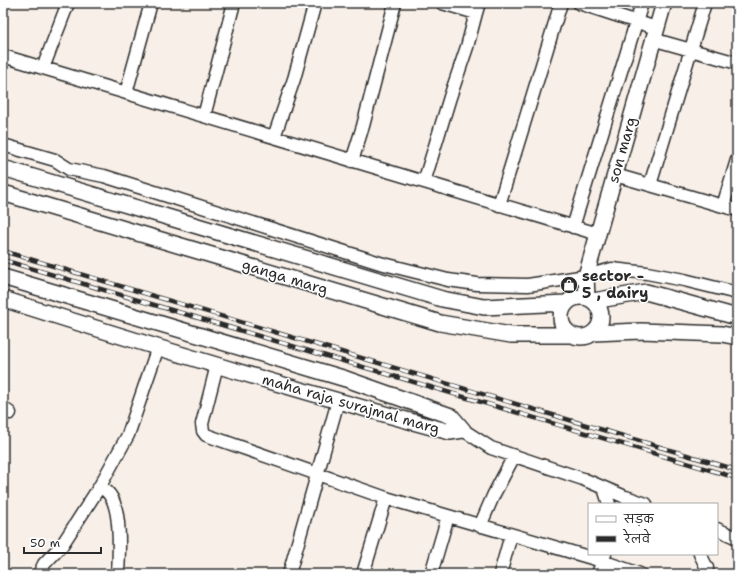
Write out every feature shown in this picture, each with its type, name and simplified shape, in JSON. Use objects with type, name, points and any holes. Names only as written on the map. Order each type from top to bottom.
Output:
[{"type":"street","points":[[43,68],[68,3]]},
{"type":"street","points":[[126,93],[151,3]]},
{"type":"street","points":[[204,116],[234,3]]},
{"type":"street","points":[[274,137],[294,79],[315,3]]},
{"type":"street","points":[[352,161],[363,126],[395,3]]},
{"type":"street","points":[[424,182],[467,47],[477,8],[442,3]]},
{"type":"street","points":[[499,205],[561,3]]},
{"type":"street","points":[[579,3],[636,22],[654,34],[691,50],[737,63]]},
{"type":"street","points":[[573,227],[642,3]]},
{"type":"street","name":"son marg","points":[[590,299],[586,276],[664,3]]},
{"type":"street","points":[[650,185],[705,3]]},
{"type":"street","points":[[3,56],[598,234]]},
{"type":"street","points":[[3,145],[55,160],[69,169],[104,176],[380,262],[448,280],[477,284],[528,286],[586,276],[612,269],[647,272],[737,293]]},
{"type":"street","points":[[723,206],[737,160]]},
{"type":"street","name":"ganga marg","points":[[3,168],[442,299],[484,307],[566,303]]},
{"type":"street","points":[[615,175],[737,210]]},
{"type":"street","name":"ganga marg","points":[[3,193],[440,323],[511,335],[572,335]]},
{"type":"street","name":"maha raja surajmal marg","points":[[3,277],[346,379],[451,416],[463,430]]},
{"type":"street","points":[[590,299],[598,306],[601,313],[601,321],[598,328],[587,336],[579,337],[572,335],[562,324],[562,309],[566,303],[579,297],[590,299],[646,292],[737,317]]},
{"type":"street","name":"maha raja surajmal marg","points":[[3,299],[338,401],[450,432],[463,430]]},
{"type":"street","points":[[39,574],[44,564],[62,545],[100,486],[128,435],[158,347],[162,324]]},
{"type":"street","points":[[593,333],[641,331],[722,334],[737,337]]},
{"type":"street","points":[[217,365],[202,424],[203,431],[206,435],[386,498],[511,535],[588,553]]},
{"type":"street","points":[[289,574],[338,401],[346,379]]},
{"type":"street","points":[[463,430],[491,448],[583,478],[623,496],[643,503]]},
{"type":"street","points":[[480,526],[494,494],[514,456]]},
{"type":"street","points":[[100,486],[110,495],[114,506],[120,536],[118,574]]},
{"type":"street","points":[[604,488],[609,503]]},
{"type":"street","points":[[623,496],[633,503]]},
{"type":"street","points":[[363,574],[386,498]]},
{"type":"street","points":[[431,574],[448,516]]},
{"type":"street","points":[[718,530],[737,538]]},
{"type":"street","points":[[500,574],[511,535]]},
{"type":"street","points":[[701,555],[710,572]]},
{"type":"street","points":[[598,574],[604,557],[640,574]]},
{"type":"railway","points":[[3,251],[737,470]]},
{"type":"railway","points":[[3,260],[737,478]]},
{"type":"place","name":"sector - 5 , dairy","points":[[569,285]]}]
